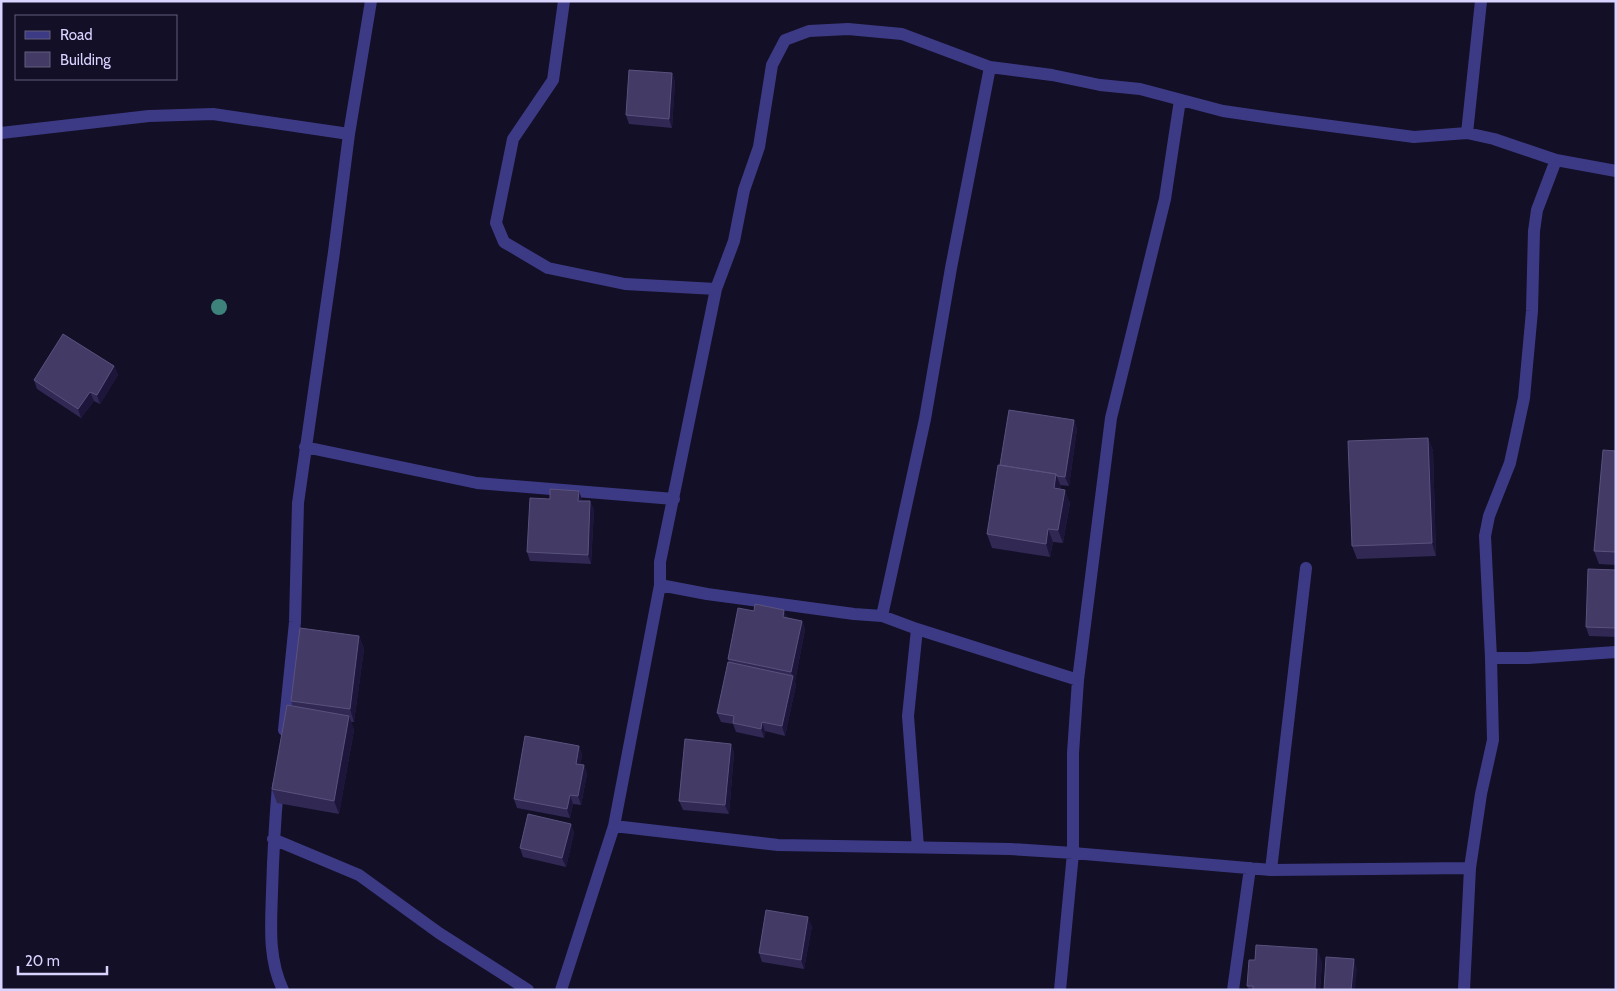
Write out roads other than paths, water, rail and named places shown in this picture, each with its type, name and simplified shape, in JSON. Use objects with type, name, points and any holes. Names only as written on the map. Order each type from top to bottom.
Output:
[{"type":"street","points":[[283,740],[295,622],[298,503],[324,323],[348,134],[371,1]]},
{"type":"street","points":[[564,1],[554,80],[513,139],[496,223],[504,242],[548,268],[625,284],[716,289]]},
{"type":"street","points":[[1467,133],[1481,1]]},
{"type":"street","points":[[561,990],[614,826],[660,585],[660,562],[716,289],[734,241],[744,190],[759,147],[772,65],[785,40],[809,32],[848,28],[902,34],[990,67],[1100,85],[1140,89],[1223,111],[1414,137],[1467,133],[1494,139],[1556,160],[1616,171]]},
{"type":"street","points":[[882,616],[925,420],[951,268],[990,67]]},
{"type":"street","points":[[1060,990],[1074,853],[1073,753],[1078,680],[1111,418],[1165,199],[1180,100]]},
{"type":"street","points":[[1,133],[150,116],[212,114],[348,134]]},
{"type":"street","points":[[1464,990],[1470,868],[1481,794],[1493,740],[1485,536],[1489,516],[1510,463],[1524,398],[1532,311],[1534,231],[1539,202],[1556,160]]},
{"type":"street","points":[[305,447],[477,483],[674,499]]},
{"type":"street","points":[[1271,870],[1306,568]]},
{"type":"street","points":[[660,585],[707,594],[844,613],[882,616],[1078,680]]},
{"type":"street","points":[[917,629],[908,716],[918,847]]},
{"type":"street","points":[[1491,658],[1528,658],[1616,652]]},
{"type":"street","points":[[280,770],[273,839],[271,944],[279,981],[283,990]]},
{"type":"street","points":[[614,826],[778,845],[1010,849],[1271,870],[1470,868]]},
{"type":"street","points":[[273,839],[359,874],[438,933],[528,990]]},
{"type":"street","points":[[1233,990],[1250,868]]}]
